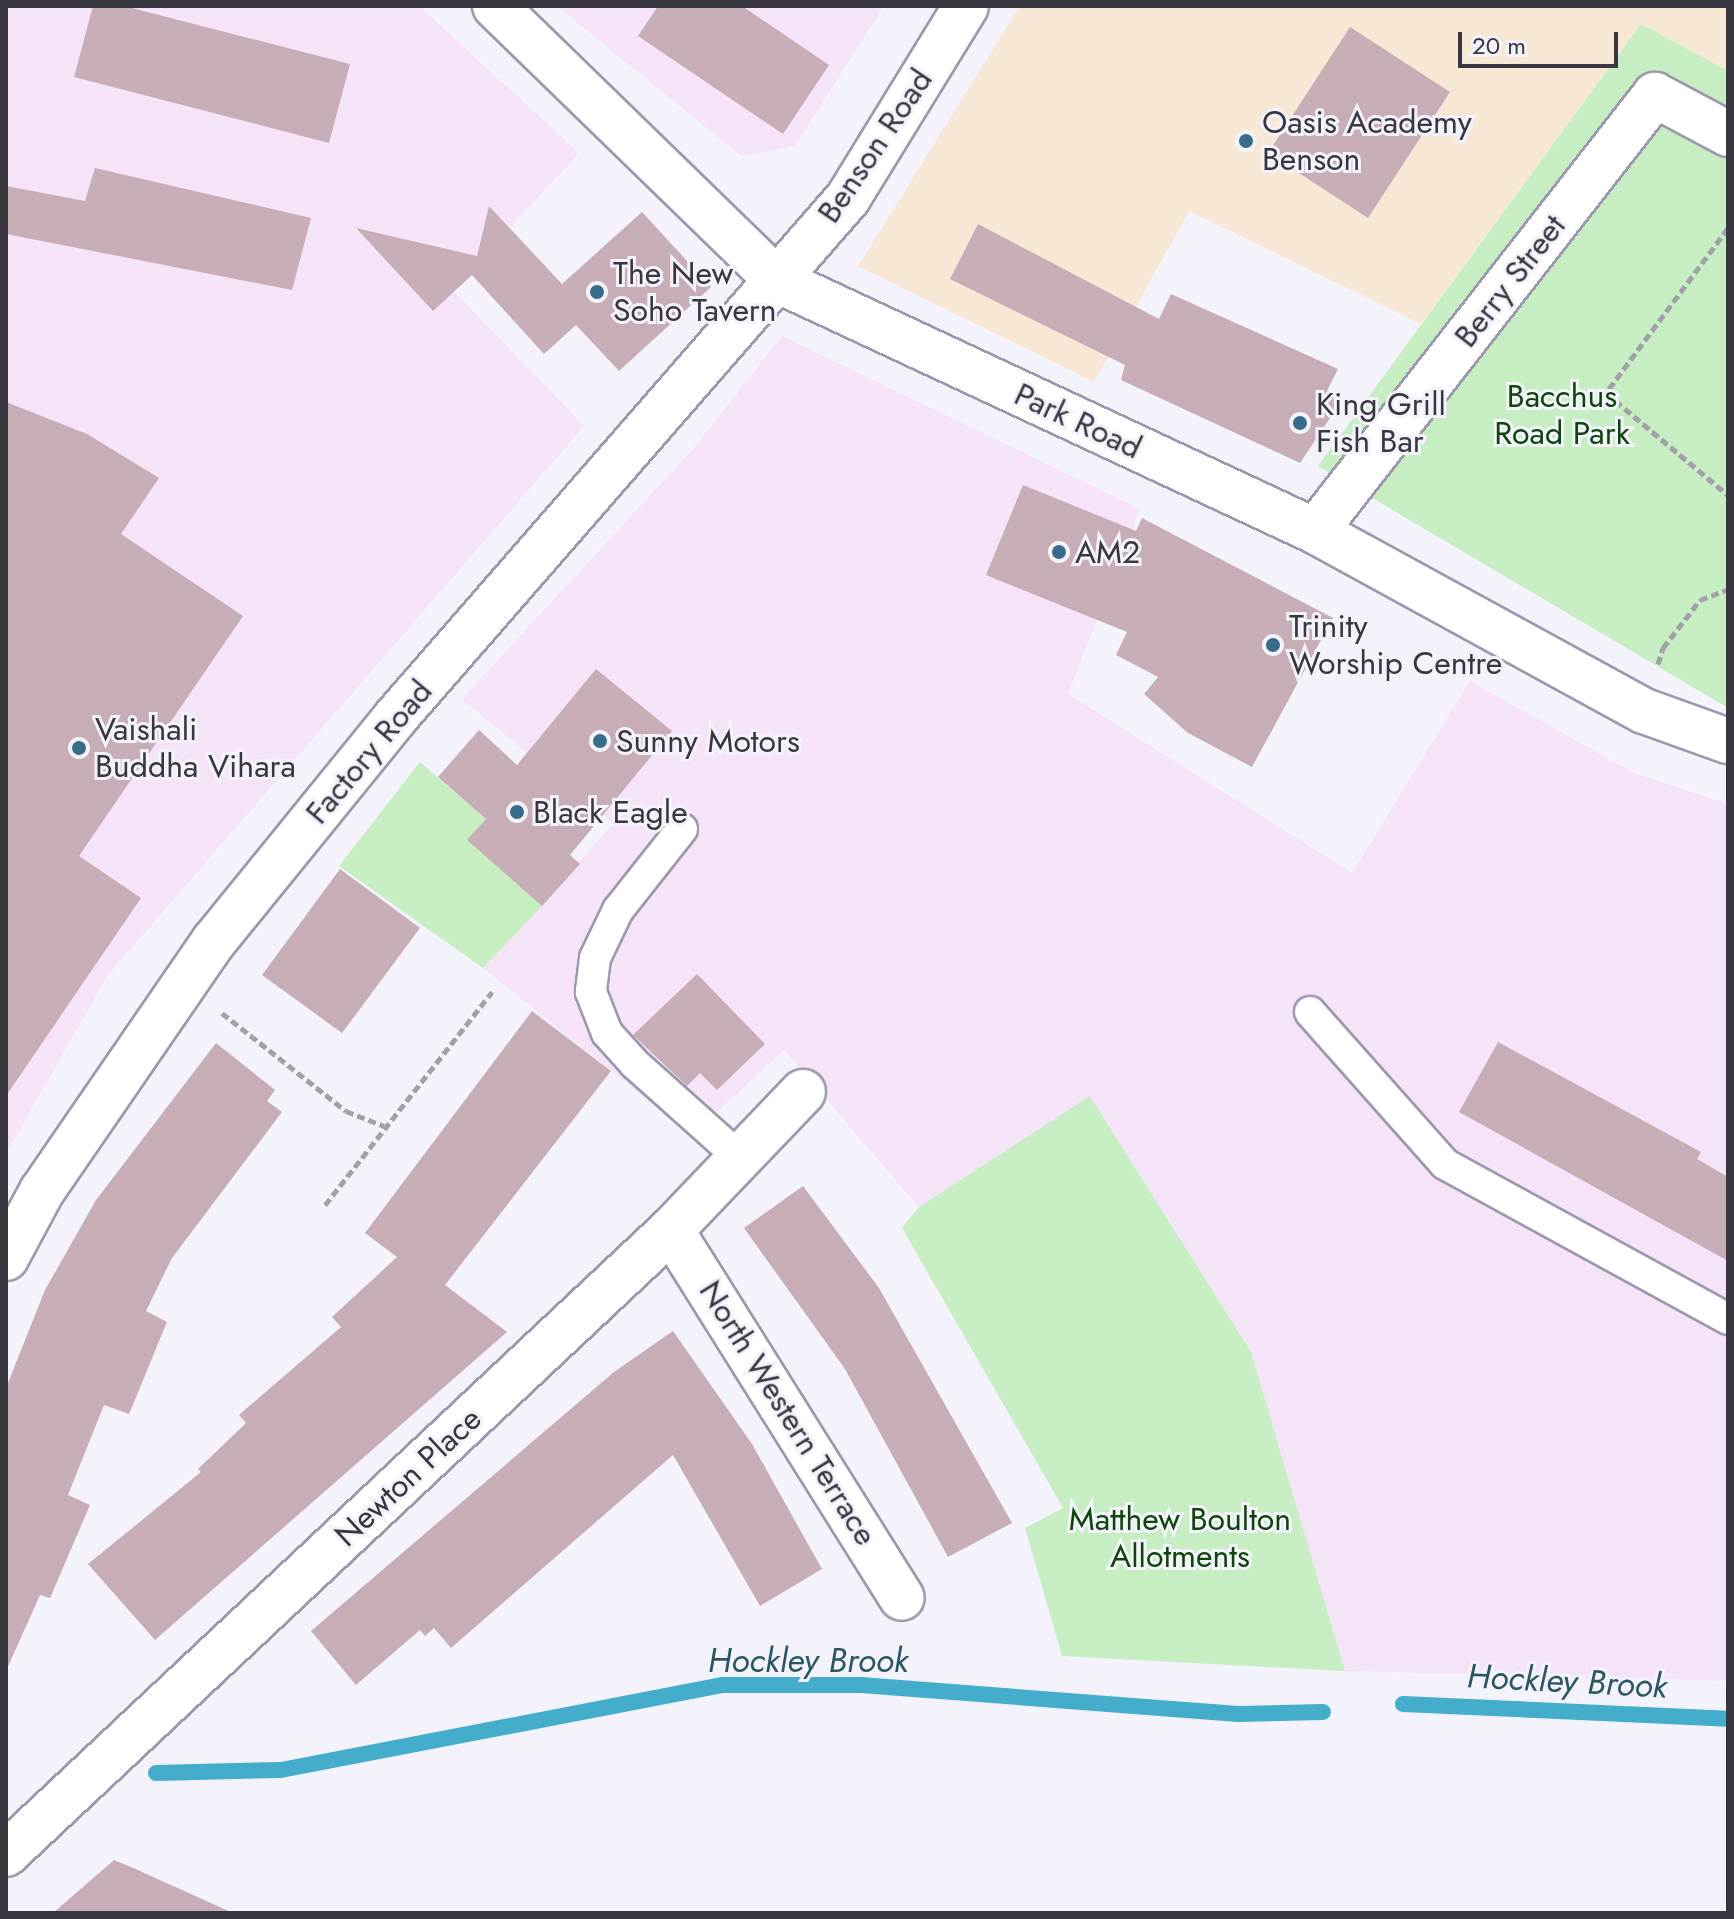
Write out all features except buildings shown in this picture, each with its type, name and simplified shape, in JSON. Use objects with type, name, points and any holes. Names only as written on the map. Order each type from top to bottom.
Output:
[{"type":"street","name":"Park Road","points":[[495,6],[777,280],[1315,531],[1644,711],[1728,741]]},
{"type":"street","name":"Benson Road","points":[[777,280],[848,198],[966,6]]},
{"type":"street","name":"Berry Street","points":[[1315,531],[1655,95],[1728,134]]},
{"type":"street","name":"Factory Road","points":[[6,1258],[42,1191],[184,982],[395,718],[777,280]]},
{"type":"street","name":"Newton Place","points":[[6,1854],[671,1230],[803,1092]]},
{"type":"street","name":"North Western Terrace","points":[[671,1230],[902,1598]]},
{"type":"lane","points":[[682,829],[618,910],[595,958],[591,992],[607,1033],[635,1064],[740,1158]]},
{"type":"lane","points":[[1310,1012],[1445,1164],[1728,1319]]},
{"type":"path","points":[[1728,228],[1606,393],[1728,495]]},
{"type":"path","points":[[1644,711],[1663,648],[1700,600],[1728,589]]},
{"type":"path","points":[[184,982],[346,1111],[384,1126]]},
{"type":"path","points":[[325,1205],[492,992]]},
{"type":"shaded area","points":[[6,6],[419,6],[579,153],[452,289],[584,426],[108,975],[6,1154]]},
{"type":"shaded area","points":[[557,6],[884,6],[795,146],[741,156]]},
{"type":"shaded area","name":"Oasis Academy Benson","points":[[1020,6],[1728,6],[1728,71],[1641,24],[1421,324],[1189,211],[1094,382],[858,266]]},
{"type":"shaded area","points":[[782,336],[1140,509],[1068,694],[1352,873],[1470,681],[1634,773],[1728,804],[1728,1681],[1345,1671],[1251,1352],[1091,1097],[919,1207],[784,1050],[692,1135],[483,968],[613,824],[462,699],[694,448]]},
{"type":"green space","name":"Bacchus Road Park","points":[[1641,24],[1728,71],[1728,708],[1318,466]]},
{"type":"green space","points":[[420,762],[486,819],[542,906],[483,968],[339,866]]},
{"type":"green space","name":"Matthew Boulton Allotments","points":[[1090,1096],[1251,1352],[1345,1671],[1062,1656],[1025,1528],[1063,1508],[902,1228],[919,1207]]},
{"type":"waterway","name":"Hockley Brook","points":[[156,1773],[281,1770],[723,1685],[861,1685],[1238,1714],[1323,1712]]},
{"type":"waterway","name":"Hockley Brook","points":[[1403,1704],[1728,1719]]},
{"type":"place","name":"Oasis Academy Benson","points":[[1246,141]]},
{"type":"place","name":"The New Soho Tavern","points":[[597,292]]},
{"type":"place","name":"King Grill Fish Bar","points":[[1300,423]]},
{"type":"place","name":"AM2","points":[[1059,552]]},
{"type":"place","name":"Trinity Worship Centre","points":[[1273,645]]},
{"type":"place","name":"Sunny Motors","points":[[600,741]]},
{"type":"place","name":"Vaishali Buddha Vihara","points":[[79,748]]},
{"type":"place","name":"Black Eagle","points":[[517,812]]}]
